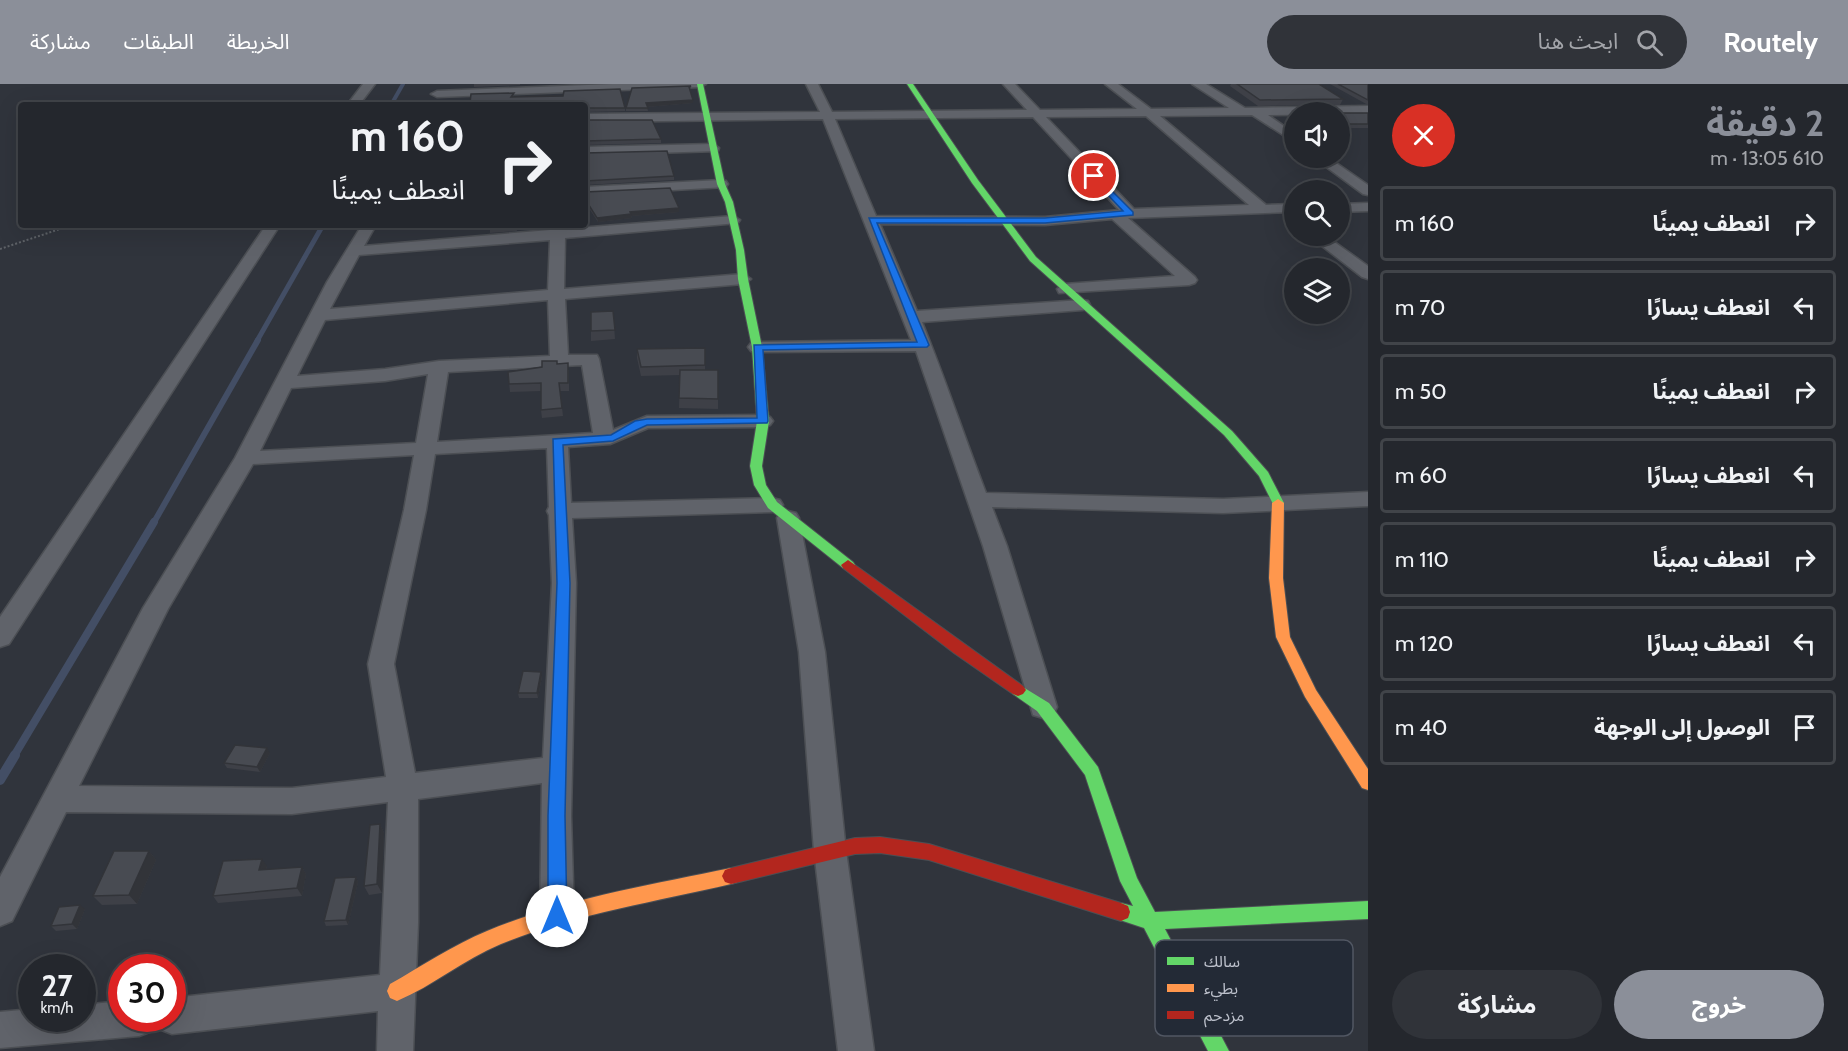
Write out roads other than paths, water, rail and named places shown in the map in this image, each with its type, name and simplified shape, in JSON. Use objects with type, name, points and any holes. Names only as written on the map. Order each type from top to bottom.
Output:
[{"type":"street","points":[[355,102],[369,84]]},
{"type":"street","points":[[437,94],[572,89],[591,86],[700,84],[721,184],[740,250],[743,279],[757,347],[763,421],[756,466],[760,485],[780,512],[959,648],[1043,707],[1092,772],[1101,793],[1120,860],[1162,940]]},
{"type":"street","points":[[812,84],[872,220],[939,385],[952,433],[995,546],[1043,707]]},
{"type":"street","points":[[910,84],[975,181],[1033,259],[1228,434],[1255,462],[1268,481],[1278,504],[1276,553],[1282,634],[1289,652],[1323,713],[1368,783]]},
{"type":"street","points":[[1010,84],[1123,214],[1188,280],[1065,289]]},
{"type":"street","points":[[1111,84],[1151,114],[1261,208]]},
{"type":"street","points":[[1198,84],[1284,132]]},
{"type":"street","points":[[572,89],[574,102]]},
{"type":"street","points":[[1344,100],[1366,112]]},
{"type":"street","points":[[588,118],[1366,112]]},
{"type":"street","points":[[588,151],[713,148]]},
{"type":"street","points":[[1335,168],[1368,191]]},
{"type":"street","points":[[588,191],[721,184]]},
{"type":"street","points":[[1350,208],[1368,207]]},
{"type":"street","points":[[1279,208],[1284,212]]},
{"type":"street","points":[[872,220],[1006,222],[1123,214],[1284,208]]},
{"type":"street","points":[[355,251],[558,230],[733,220]]},
{"type":"street","points":[[0,637],[146,413],[271,228]]},
{"type":"street","points":[[0,910],[156,608],[246,458],[319,315],[367,228]]},
{"type":"street","points":[[558,230],[556,295],[559,360]]},
{"type":"street","points":[[1330,246],[1368,274]]},
{"type":"street","points":[[319,315],[743,279]]},
{"type":"street","points":[[912,317],[1082,305]]},
{"type":"street","points":[[757,347],[923,345]]},
{"type":"street","points":[[284,383],[439,368],[586,358],[592,361],[604,439]]},
{"type":"street","points":[[395,1051],[401,923],[403,787],[381,664],[415,510],[439,368]]},
{"type":"street","points":[[246,458],[604,439],[621,435],[647,422],[763,421]]},
{"type":"street","points":[[557,442],[558,511],[564,583],[558,769],[557,916]]},
{"type":"street","points":[[978,500],[1223,506],[1368,499]]},
{"type":"street","points":[[558,511],[780,512]]},
{"type":"street","points":[[780,512],[812,652],[830,851],[856,1051]]},
{"type":"street","points":[[57,799],[281,802],[558,769]]},
{"type":"street","points":[[186,1015],[397,992],[475,946],[505,933],[557,916],[736,876],[830,851],[880,845],[929,852],[1152,921],[1368,910]]},
{"type":"street","points":[[0,1030],[108,1021]]},
{"type":"street","points":[[1211,1036],[1219,1051]]},
{"type":"waterway","points":[[393,102],[403,84]]},
{"type":"waterway","points":[[257,341],[321,228]]},
{"type":"waterway","points":[[153,524],[258,340]]},
{"type":"waterway","points":[[14,756],[154,522]]},
{"type":"waterway","points":[[0,780],[15,755]]}]
